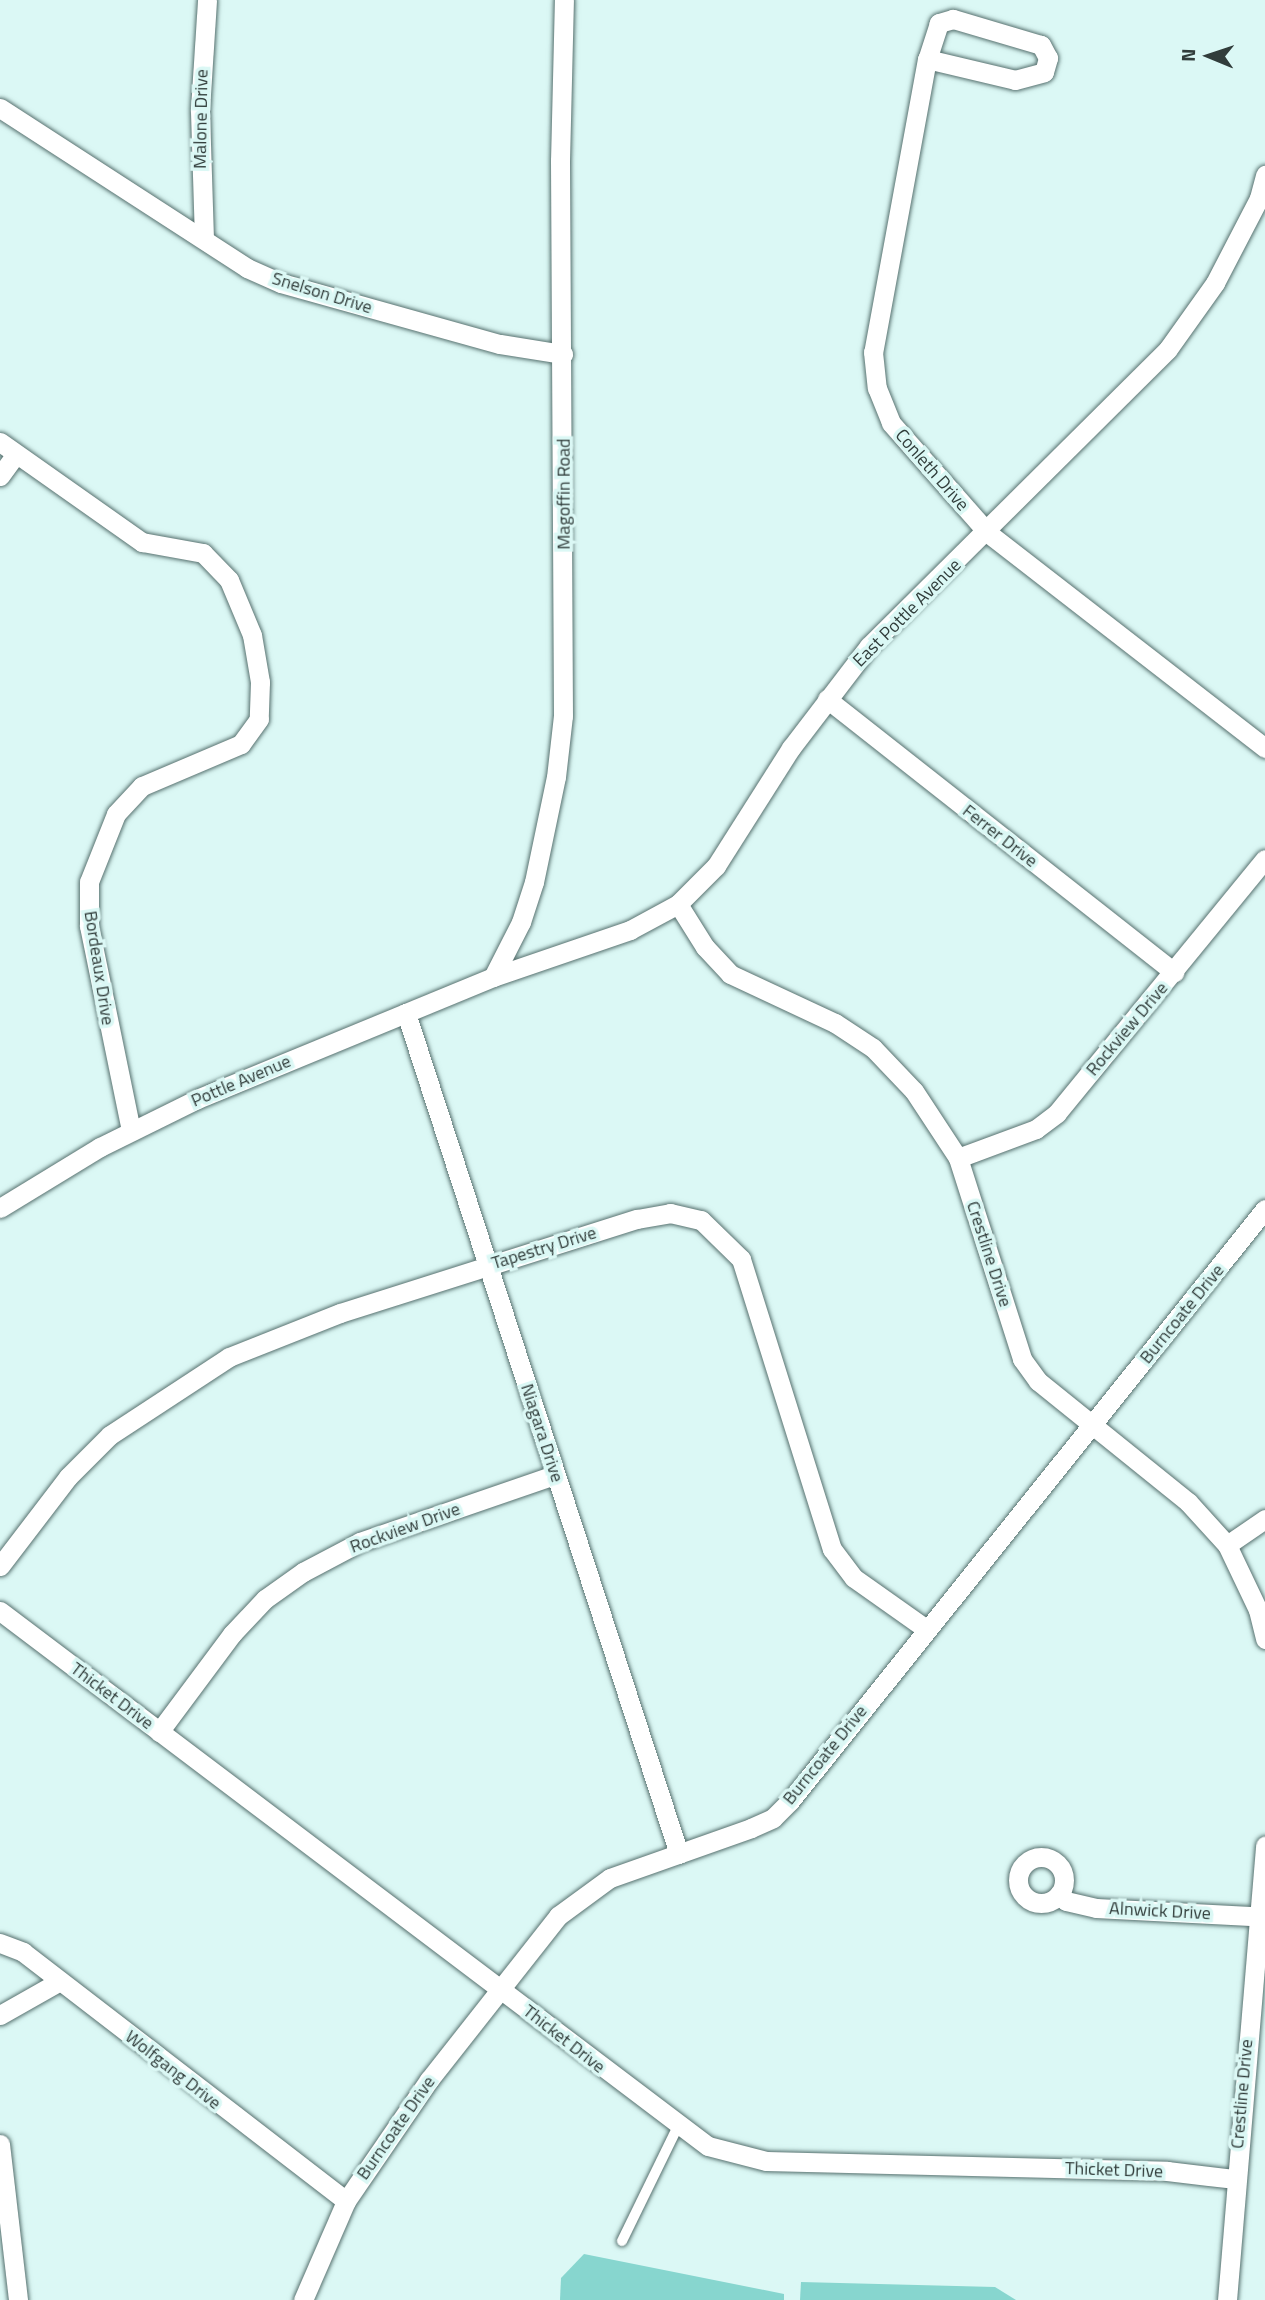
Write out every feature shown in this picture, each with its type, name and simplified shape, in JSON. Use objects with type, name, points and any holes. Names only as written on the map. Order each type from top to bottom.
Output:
[{"type":"street","name":"Malone Drive","points":[[204,239],[200,109],[207,0]]},
{"type":"street","name":"Magoffin Road","points":[[493,977],[521,922],[556,777],[564,653],[564,0]]},
{"type":"street","name":"Conleth Drive","points":[[927,59],[1015,80],[1044,72],[1048,58],[1041,45],[953,19],[939,23],[927,59],[873,352],[877,388],[891,423],[988,533],[1265,748]]},
{"type":"street","name":"Snelson Drive","points":[[0,108],[247,268],[281,283],[500,344],[563,354]]},
{"type":"street","name":"East Pottle Avenue","points":[[493,977],[631,930],[678,904],[716,866],[827,699],[869,646],[988,533],[1168,349],[1215,283],[1259,198],[1265,175]]},
{"type":"street","name":"Bordeaux Drive","points":[[0,442],[142,542],[203,553],[229,580],[252,635],[260,682],[259,719],[241,744],[142,786],[117,814],[89,882],[89,926],[131,1131]]},
{"type":"street","points":[[0,476],[16,454]]},
{"type":"street","name":"Ferrer Drive","points":[[827,699],[1174,972]]},
{"type":"street","name":"Rockview Drive","points":[[958,1158],[1036,1129],[1057,1113],[1265,859]]},
{"type":"street","name":"Crestline Drive","points":[[678,904],[705,947],[730,974],[789,998],[873,1048],[914,1091],[958,1158],[1022,1359],[1038,1381],[1188,1502],[1227,1545],[1258,1610],[1265,1639]]},
{"type":"street","name":"Pottle Avenue","points":[[0,1208],[131,1131],[493,977]]},
{"type":"street","name":"Niagara Drive","points":[[406,1013],[679,1854]]},
{"type":"street","name":"Burncoate Drive","points":[[303,2300],[346,2201],[499,1988],[579,1896],[627,1870],[679,1854],[772,1818],[1093,1426],[1265,1209]]},
{"type":"street","name":"Tapestry Drive","points":[[0,1566],[68,1477],[110,1435],[229,1357],[340,1313],[636,1219],[670,1213],[701,1220],[722,1235],[741,1259],[832,1549],[854,1578],[926,1629]]},
{"type":"street","name":"Rockview Drive","points":[[159,1732],[232,1634],[265,1599],[303,1572],[360,1542],[555,1475]]},
{"type":"street","points":[[1227,1545],[1265,1519]]},
{"type":"street","name":"Thicket Drive","points":[[0,1611],[499,1988],[677,2127],[708,2147],[766,2161],[1167,2171],[1234,2179]]},
{"type":"street","name":"Crestline Drive","points":[[1227,2300],[1234,2179],[1262,1917],[1265,1846]]},
{"type":"street","name":"Alnwick Drive","points":[[1059,1894],[1066,1901],[1096,1908],[1262,1917]]},
{"type":"street","name":"Wolfgang Drive","points":[[0,1943],[11,1944],[346,2201]]},
{"type":"street","points":[[0,2015],[60,1981]]},
{"type":"street","points":[[0,2144],[18,2300]]},
{"type":"lane","points":[[622,2241],[677,2127]]},
{"type":"shaded area","points":[[584,2254],[784,2294],[784,2300],[560,2300],[561,2278]]},
{"type":"shaded area","points":[[801,2282],[995,2287],[1016,2300],[800,2300]]}]
